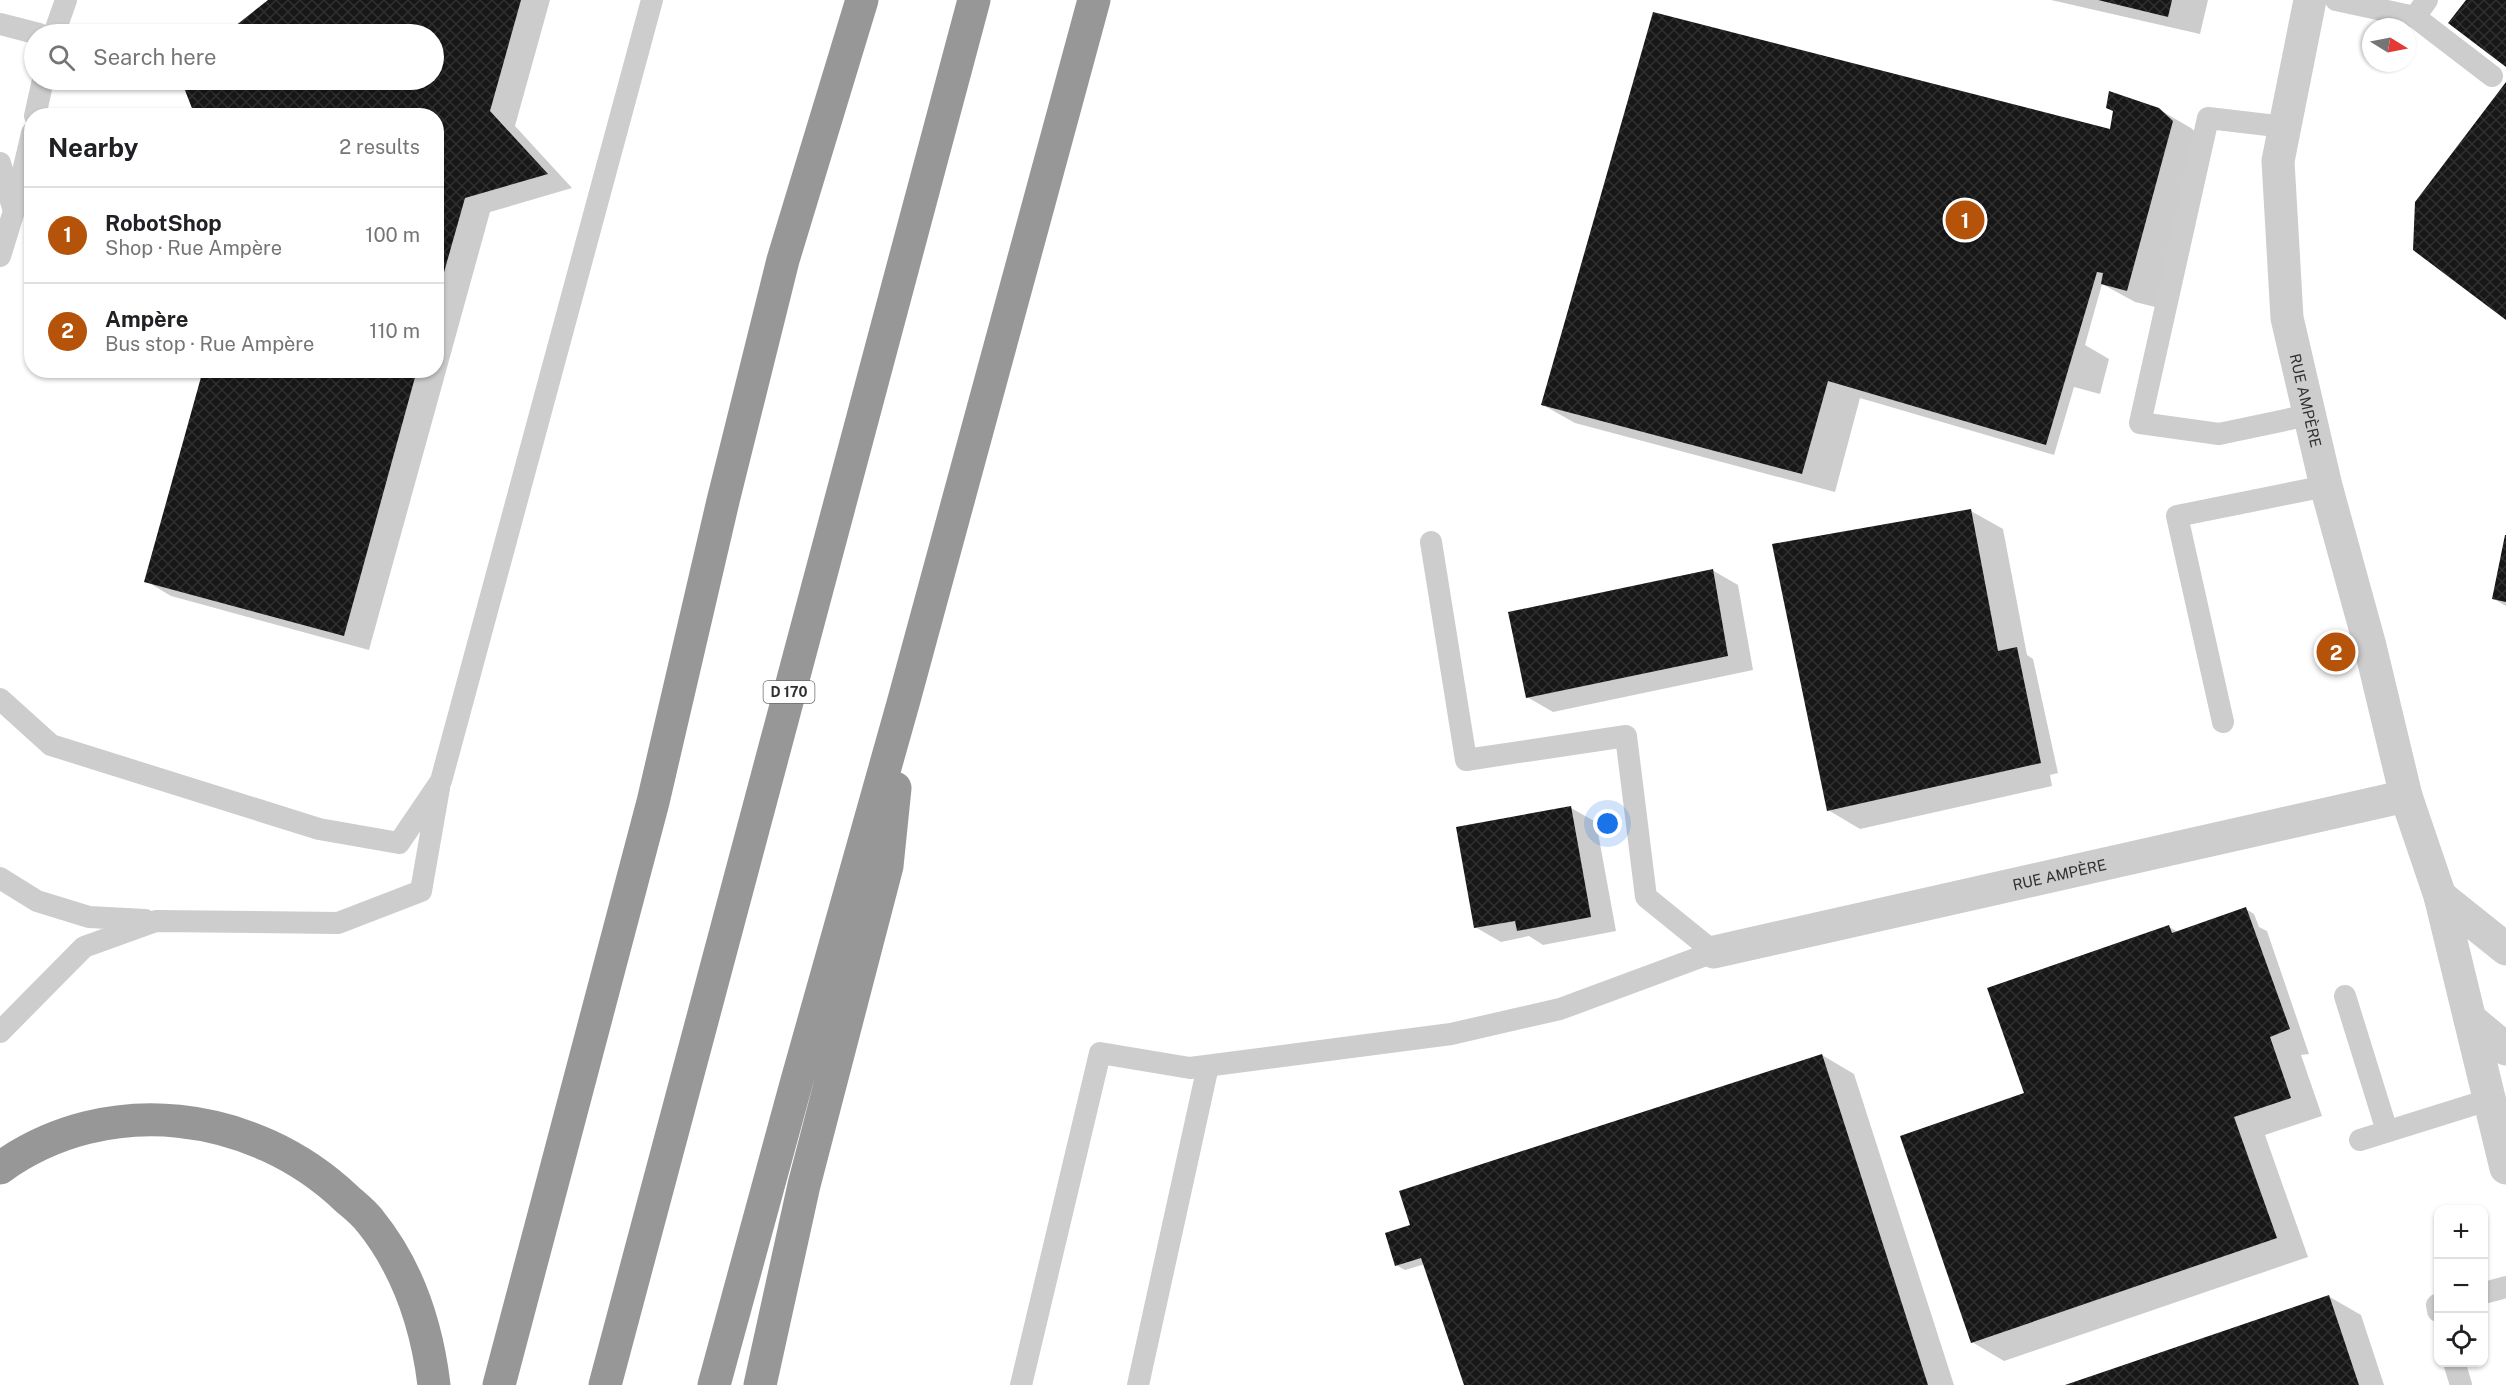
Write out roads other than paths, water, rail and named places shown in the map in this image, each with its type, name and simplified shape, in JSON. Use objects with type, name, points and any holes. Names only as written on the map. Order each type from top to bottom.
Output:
[{"type":"highway","name":"D 170","points":[[605,1385],[974,0]]},
{"type":"highway","points":[[714,1385],[904,700],[1094,0]]},
{"type":"highway","points":[[499,1385],[653,802],[723,501],[783,260],[861,2]]},
{"type":"highway","points":[[760,1385],[804,1185],[887,866],[904,700]]},
{"type":"highway","points":[[0,1168],[18,1155],[68,1132],[124,1120],[185,1120],[251,1136],[292,1157],[332,1185],[370,1221],[397,1262],[415,1299],[430,1355],[434,1385]]},
{"type":"street","name":"RUE AMPÈRE","points":[[2310,0],[2278,161],[2287,318],[2326,486],[2370,646],[2406,796],[2440,896],[2506,1168]]},
{"type":"street","name":"RUE AMPÈRE","points":[[1714,952],[2406,796]]},
{"type":"street","points":[[2440,896],[2506,949]]},
{"type":"street","points":[[2470,1019],[2506,1049]]},
{"type":"lane","points":[[58,24],[66,0]]},
{"type":"lane","points":[[0,878],[37,901],[89,917],[156,921],[338,923],[421,891],[441,781],[652,0]]},
{"type":"lane","points":[[2336,0],[2421,8],[2492,76]]},
{"type":"lane","points":[[0,24],[24,30]]},
{"type":"lane","points":[[37,108],[41,90]]},
{"type":"lane","points":[[2285,127],[2208,118],[2140,423],[2220,434],[2309,415]]},
{"type":"lane","points":[[0,163],[14,210]]},
{"type":"lane","points":[[0,256],[24,167]]},
{"type":"lane","points":[[2223,722],[2177,516],[2326,486]]},
{"type":"lane","points":[[1431,542],[1466,760],[1626,736],[1646,897],[1714,952]]},
{"type":"lane","points":[[0,699],[51,745],[319,829],[399,843],[441,781]]},
{"type":"lane","points":[[0,1032],[84,947],[156,921]]},
{"type":"lane","points":[[1021,1385],[1100,1053],[1190,1068],[1451,1034],[1560,1009],[1714,952]]},
{"type":"lane","points":[[2345,996],[2387,1131]]},
{"type":"lane","points":[[1138,1385],[1208,1066]]},
{"type":"lane","points":[[2361,1140],[2488,1100]]},
{"type":"lane","points":[[2488,1292],[2506,1287]]},
{"type":"lane","points":[[2456,1367],[2462,1385]]},
{"type":"place","name":"RobotShop","points":[[1965,220]]},
{"type":"place","name":"Ampère","points":[[2336,652]]}]
